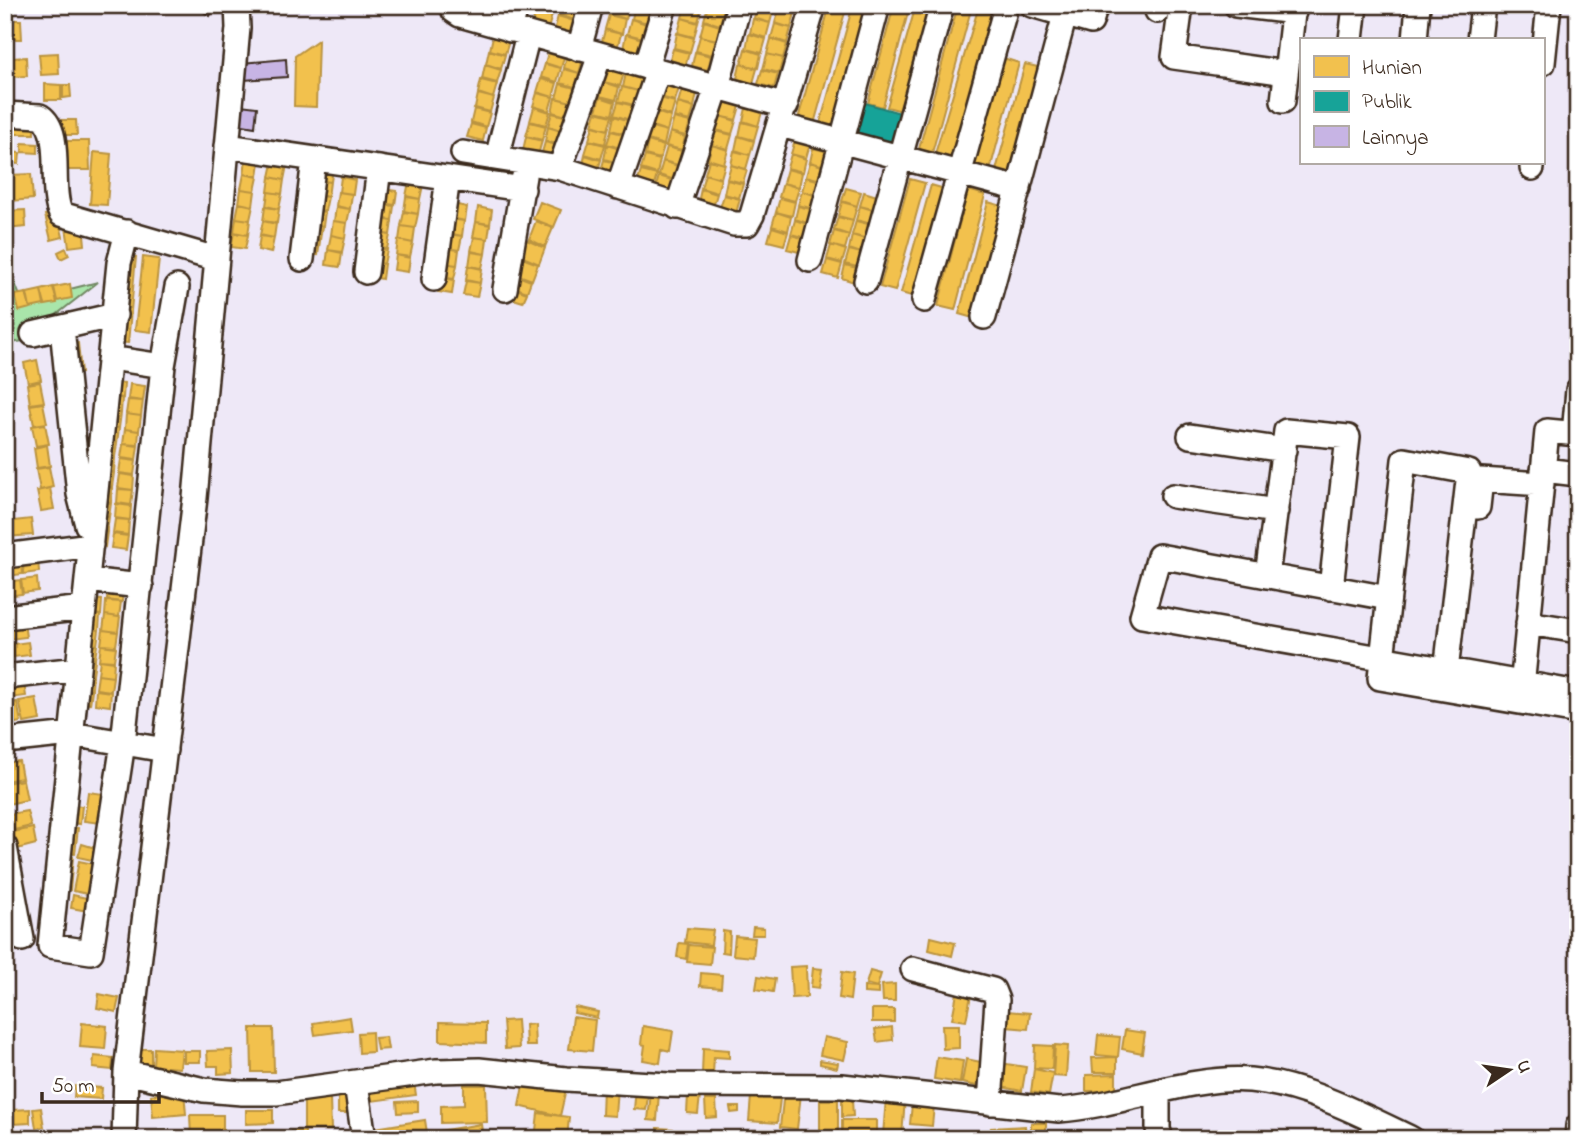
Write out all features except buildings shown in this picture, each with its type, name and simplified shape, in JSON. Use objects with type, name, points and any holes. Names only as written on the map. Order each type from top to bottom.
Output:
[{"type":"street","points":[[124,1139],[127,1072],[148,876],[195,498],[239,20],[237,5]]},
{"type":"street","points":[[454,5],[454,11],[460,15],[717,87],[842,142],[1019,189]]},
{"type":"street","points":[[497,158],[519,33],[517,5]]},
{"type":"street","points":[[561,168],[590,52],[591,5]]},
{"type":"street","points":[[618,187],[652,69],[665,5]]},
{"type":"street","points":[[677,207],[717,87],[739,5]]},
{"type":"street","points":[[463,153],[561,168],[677,207],[734,224],[747,224],[751,220],[783,116],[814,5]]},
{"type":"street","points":[[810,260],[878,5]]},
{"type":"street","points":[[866,281],[942,5]]},
{"type":"street","points":[[1032,5],[1091,22],[1096,5]]},
{"type":"street","points":[[1181,5],[1174,57],[1286,73]]},
{"type":"street","points":[[1236,5],[1294,9],[1283,101]]},
{"type":"street","points":[[1351,38],[1355,5]]},
{"type":"street","points":[[1415,38],[1418,5]]},
{"type":"street","points":[[1479,38],[1483,5]]},
{"type":"street","points":[[1544,53],[1549,5]]},
{"type":"street","points":[[924,300],[1004,14]]},
{"type":"street","points":[[984,317],[1062,26]]},
{"type":"street","points":[[5,114],[40,116],[51,128],[56,197],[61,214],[216,259]]},
{"type":"street","points":[[227,146],[523,189]]},
{"type":"street","points":[[302,259],[314,159]]},
{"type":"street","points":[[505,289],[523,189],[524,163]]},
{"type":"street","points":[[366,272],[379,168]]},
{"type":"street","points":[[434,279],[448,178]]},
{"type":"street","points":[[127,232],[119,263],[50,946],[91,952],[122,743],[163,366],[177,287]]},
{"type":"street","points":[[33,334],[115,315]]},
{"type":"street","points":[[62,327],[79,494],[91,541]]},
{"type":"street","points":[[110,358],[163,366]]},
{"type":"street","points":[[1521,693],[1547,431],[1576,434],[1578,390]]},
{"type":"street","points":[[1267,576],[1286,431],[1348,437],[1331,588]]},
{"type":"street","points":[[1190,436],[1284,450]]},
{"type":"street","points":[[1455,678],[1469,472],[1404,460],[1380,678],[1455,678],[1521,693],[1578,712]]},
{"type":"street","points":[[1455,678],[1481,480],[1578,474]]},
{"type":"street","points":[[1173,496],[1276,511]]},
{"type":"street","points":[[5,556],[91,541]]},
{"type":"street","points":[[1381,659],[1142,615],[1158,556],[1388,598]]},
{"type":"street","points":[[87,580],[141,586]]},
{"type":"street","points":[[5,617],[84,608]]},
{"type":"street","points":[[1528,623],[1578,631]]},
{"type":"street","points":[[5,677],[78,669]]},
{"type":"street","points":[[1521,693],[1578,693]]},
{"type":"street","points":[[5,741],[71,734],[165,750]]},
{"type":"street","points":[[5,847],[22,939]]},
{"type":"street","points":[[913,969],[993,990],[997,1000],[990,1103]]},
{"type":"street","points":[[127,1072],[204,1090],[242,1093],[276,1093],[436,1072],[479,1070],[566,1079],[669,1085],[842,1086],[1031,1108],[1084,1108],[1206,1083],[1250,1080],[1316,1096],[1412,1139]]},
{"type":"street","points":[[356,1083],[364,1139]]},
{"type":"street","points":[[1157,1136],[1158,1093]]},
{"type":"street","points":[[1577,1139],[1578,1126]]},
{"type":"green space","points":[[5,259],[22,301],[98,282],[23,341],[5,344]]}]
